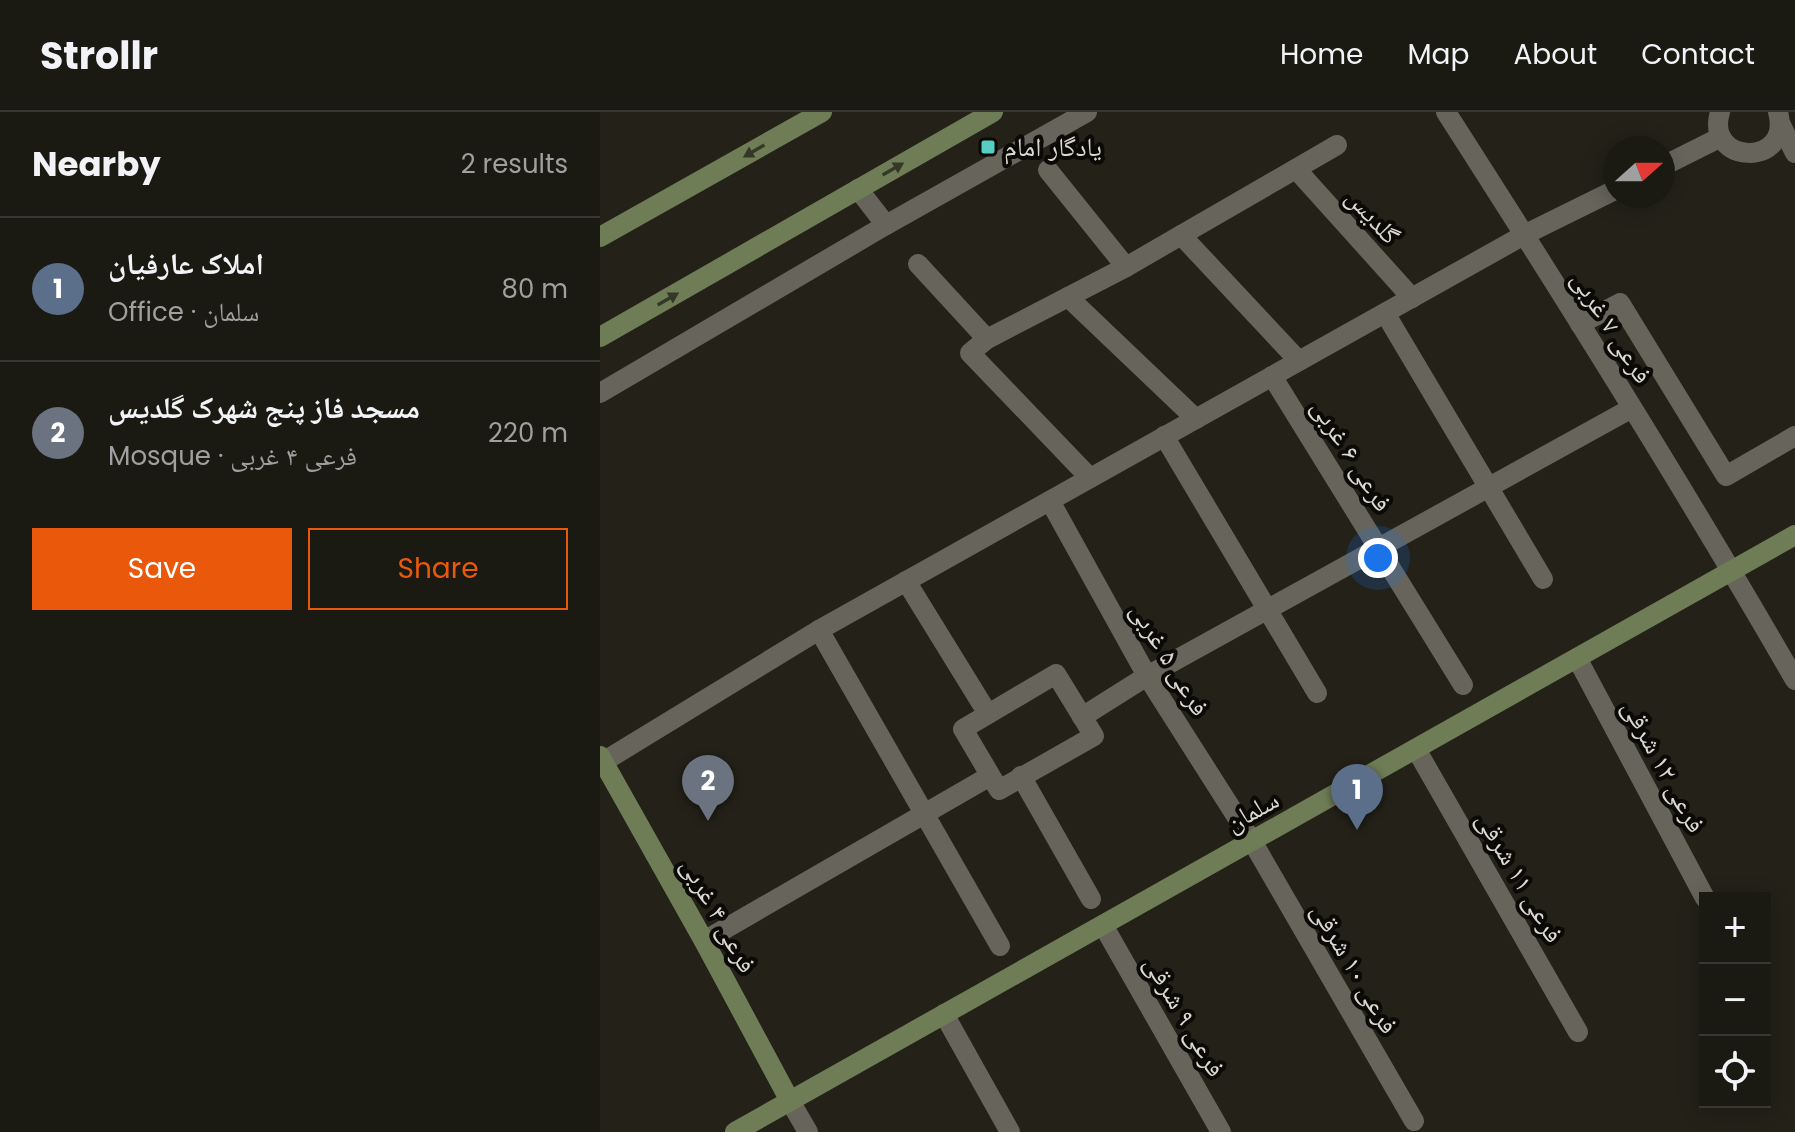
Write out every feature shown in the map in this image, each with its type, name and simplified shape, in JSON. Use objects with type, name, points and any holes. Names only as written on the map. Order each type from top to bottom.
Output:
[{"type":"street","points":[[600,237],[822,112]]},
{"type":"street","points":[[600,337],[993,112]]},
{"type":"street","points":[[600,393],[886,225],[1087,112]]},
{"type":"street","name":"فرعی ۷ غربی","points":[[1446,112],[1632,408],[1795,680]]},
{"type":"street","points":[[1720,112],[1718,127],[1721,137],[1736,151],[1755,153],[1773,144],[1780,119]]},
{"type":"street","points":[[1780,119],[1795,153]]},
{"type":"street","points":[[1675,160],[1721,137]]},
{"type":"street","points":[[1090,478],[970,353],[987,339],[1126,267],[1337,145]]},
{"type":"street","name":"گلدیس","points":[[1296,169],[1412,298]]},
{"type":"street","points":[[1048,170],[1126,267]]},
{"type":"street","points":[[858,189],[886,225]]},
{"type":"street","points":[[602,759],[906,581],[1524,235],[1603,196]]},
{"type":"street","points":[[1181,235],[1299,361]]},
{"type":"street","points":[[918,264],[987,339]]},
{"type":"street","points":[[1068,297],[1196,419]]},
{"type":"street","points":[[1580,324],[1620,303],[1726,476],[1795,436]]},
{"type":"street","points":[[1385,313],[1543,579]]},
{"type":"street","name":"فرعی ۶ غربی","points":[[1272,376],[1463,685]]},
{"type":"street","points":[[1082,717],[1147,676],[1632,408]]},
{"type":"street","points":[[1164,436],[1317,693]]},
{"type":"street","name":"فرعی ۵ غربی","points":[[1050,501],[1147,676],[1252,841]]},
{"type":"street","name":"سلمان","points":[[735,1132],[1795,535]]},
{"type":"street","points":[[906,581],[988,714]]},
{"type":"street","points":[[819,630],[1000,946]]},
{"type":"street","name":"فرعی ۱۲ شرقی","points":[[1577,658],[1702,892]]},
{"type":"street","points":[[1056,674],[1082,717],[1094,736],[999,790],[963,729],[1056,674]]},
{"type":"street","name":"فرعی ۱۱ شرقی","points":[[1416,749],[1578,1032]]},
{"type":"street","name":"فرعی ۴ غربی","points":[[602,759],[790,1101]]},
{"type":"street","points":[[704,941],[990,776]]},
{"type":"street","points":[[1021,776],[1091,899]]},
{"type":"street","name":"فرعی ۱۰ شرقی","points":[[1252,841],[1414,1121]]},
{"type":"street","name":"فرعی ۹ شرقی","points":[[1103,925],[1221,1132]]},
{"type":"street","points":[[944,1014],[1010,1132]]},
{"type":"street","points":[[790,1101],[808,1132]]},
{"type":"place","name":"یادگار امام","points":[[988,147]]},
{"type":"place","name":"مسجد فاز پنج شهرک گلدیس","points":[[708,821]]},
{"type":"place","name":"املاک عارفیان","points":[[1357,830]]}]
